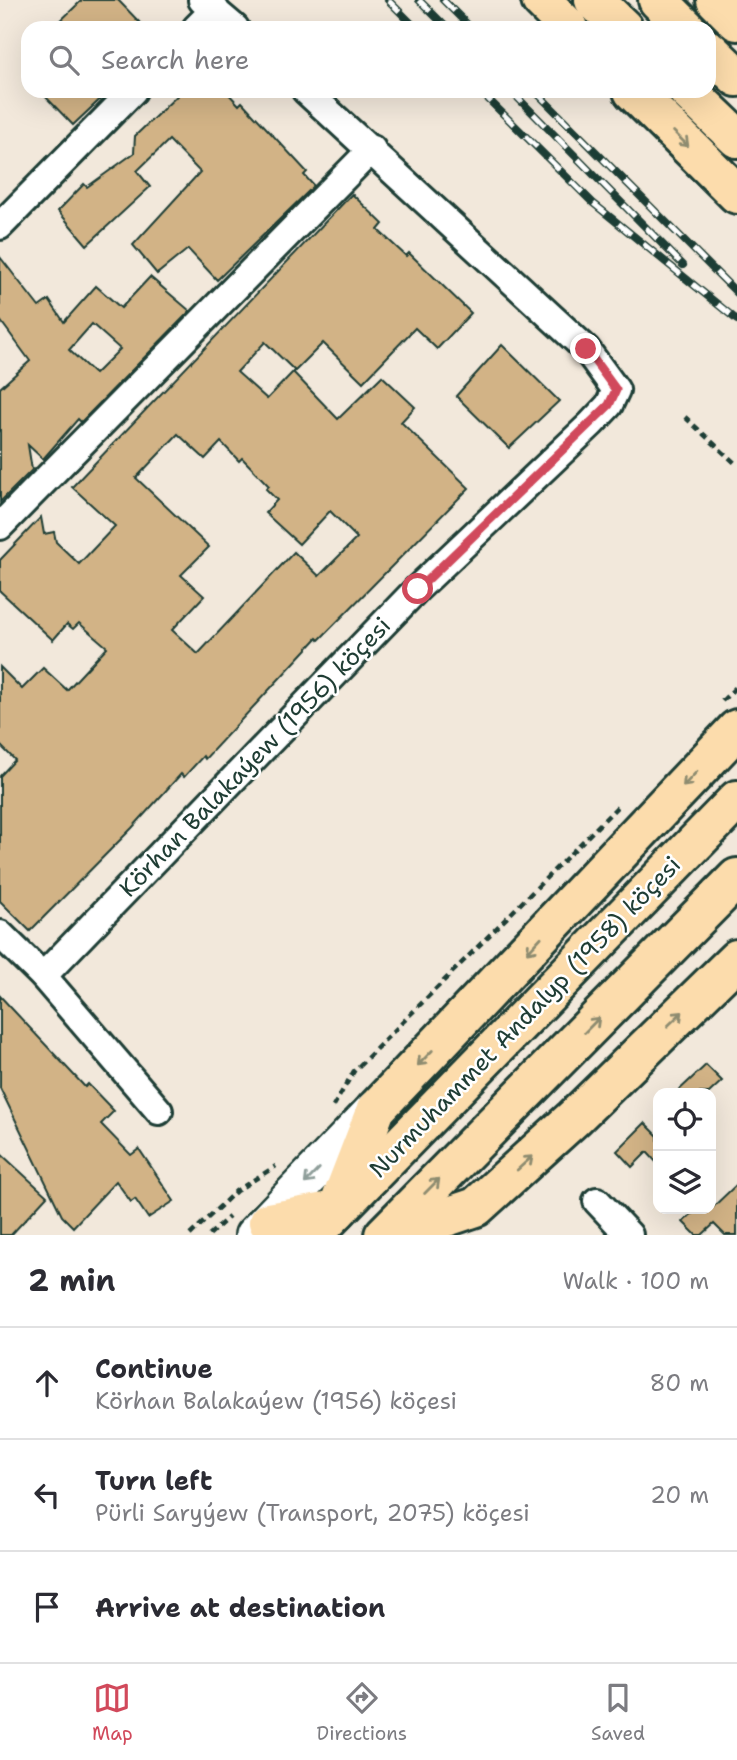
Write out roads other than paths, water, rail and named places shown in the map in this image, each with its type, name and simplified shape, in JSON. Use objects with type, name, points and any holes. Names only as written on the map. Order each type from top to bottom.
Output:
[{"type":"main road","points":[[541,0],[562,21]]},
{"type":"main road","points":[[594,0],[616,21]]},
{"type":"main road","points":[[658,0],[679,21]]},
{"type":"main road","points":[[716,0],[737,21]]},
{"type":"main road","points":[[716,57],[737,77]]},
{"type":"main road","points":[[640,98],[737,194]]},
{"type":"main road","points":[[695,98],[737,138]]},
{"type":"main road","points":[[250,1225],[325,1223],[376,1109],[473,1010],[727,718]]},
{"type":"main road","name":"Nurmuhammet Andalyp (1958) köçesi","points":[[325,1223],[737,800]]},
{"type":"main road","name":"Nurmuhammet Andalyp (1958) köçesi","points":[[384,1235],[737,878]]},
{"type":"main road","points":[[393,1235],[476,1207],[574,1118],[737,958]]},
{"type":"street","points":[[200,21],[208,5],[227,21]]},
{"type":"street","points":[[0,226],[127,98]]},
{"type":"street","points":[[0,526],[372,149],[314,98]]},
{"type":"street","name":"Körhan Balakaýew (1956) köçesi","points":[[43,975],[418,589],[600,415],[616,390],[586,349],[372,149]]},
{"type":"street","points":[[0,934],[43,975],[159,1111]]},
{"type":"street","points":[[250,1225],[376,1109]]},
{"type":"street","points":[[597,1201],[629,1235]]},
{"type":"street","points":[[447,1235],[476,1207]]},
{"type":"railway","points":[[388,0],[409,21]]},
{"type":"railway","points":[[419,0],[440,21]]},
{"type":"railway","points":[[443,0],[464,21]]},
{"type":"railway","points":[[487,98],[593,203],[737,320]]},
{"type":"railway","points":[[518,98],[683,265]]},
{"type":"railway","points":[[542,98],[737,293]]}]
